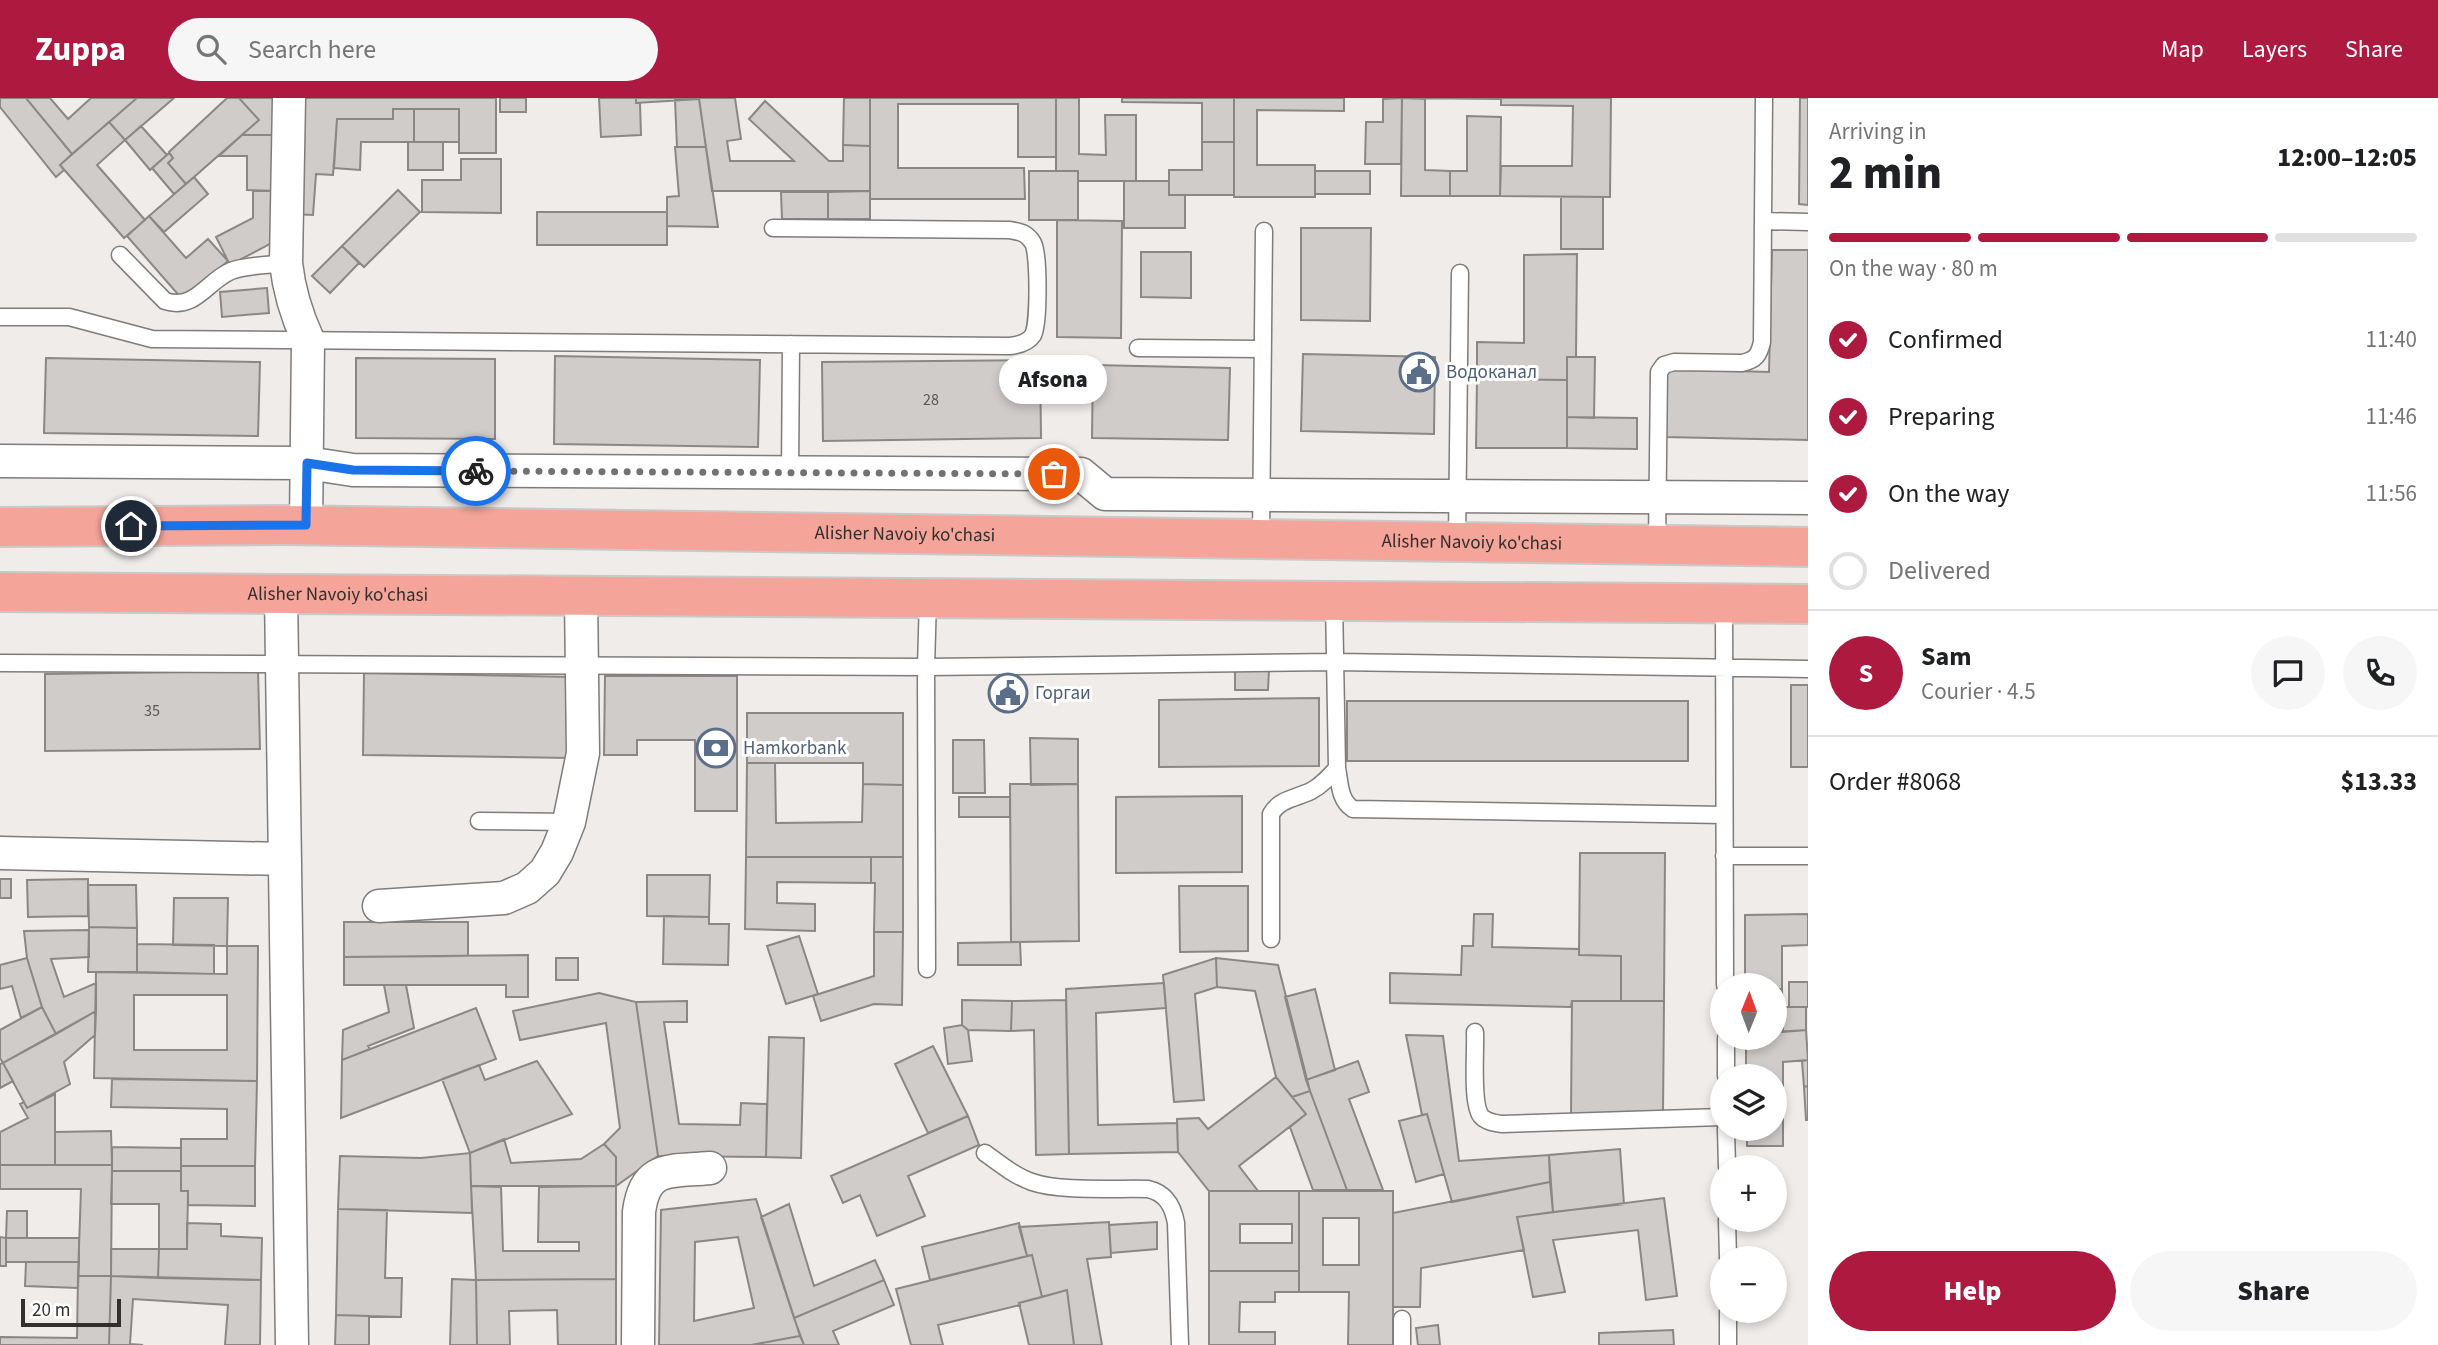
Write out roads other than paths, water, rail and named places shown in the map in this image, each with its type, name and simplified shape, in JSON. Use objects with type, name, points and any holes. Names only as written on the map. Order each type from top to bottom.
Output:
[{"type":"main road","name":"Alisher Navoiy ko'chasi","points":[[0,527],[306,525],[1808,547]]},
{"type":"main road","name":"Alisher Navoiy ko'chasi","points":[[0,592],[1808,604]]},
{"type":"street","points":[[289,98],[286,263],[288,286],[296,314],[308,340],[306,525]]},
{"type":"street","points":[[0,461],[307,463],[353,470],[1081,474],[1105,494],[1808,498]]},
{"type":"street","points":[[281,593],[292,1345]]},
{"type":"street","points":[[379,906],[503,898],[527,888],[545,872],[557,852],[569,822],[583,752],[581,596]]},
{"type":"street","points":[[0,853],[285,859]]},
{"type":"street","points":[[638,1345],[641,1194],[648,1181],[661,1174],[710,1168]]},
{"type":"lane","points":[[1657,544],[1658,379],[1664,365],[1674,362],[1742,362],[1752,360],[1760,353],[1764,98]]},
{"type":"lane","points":[[1763,221],[1808,222]]},
{"type":"lane","points":[[0,317],[69,317],[152,339],[1010,346],[1025,343],[1034,334],[1037,259],[1034,244],[1025,233],[1010,230],[773,228]]},
{"type":"lane","points":[[1261,539],[1264,231]]},
{"type":"lane","points":[[120,256],[165,301],[173,304],[190,301],[232,271],[286,263]]},
{"type":"lane","points":[[1457,541],[1460,273]]},
{"type":"lane","points":[[790,472],[792,344]]},
{"type":"lane","points":[[1138,348],[1263,349]]},
{"type":"lane","points":[[927,970],[926,667],[929,598]]},
{"type":"lane","points":[[1334,600],[1337,768],[1345,804],[1353,809],[1724,815]]},
{"type":"lane","points":[[1724,603],[1725,973]]},
{"type":"lane","points":[[0,663],[926,667],[1335,662],[1808,669]]},
{"type":"lane","points":[[1270,939],[1271,814],[1276,805],[1325,782],[1337,768]]},
{"type":"lane","points":[[479,821],[569,822]]},
{"type":"lane","points":[[1724,856],[1808,856]]},
{"type":"lane","points":[[1475,1032],[1476,1104],[1481,1116],[1489,1122],[1502,1124],[1710,1117]]},
{"type":"lane","points":[[985,1153],[1012,1172],[1034,1183],[1148,1189],[1158,1191],[1167,1199],[1174,1210],[1176,1223],[1180,1345]]},
{"type":"lane","points":[[1402,1319],[1402,1345]]},
{"type":"lane","points":[[1728,1323],[1728,1345]]},
{"type":"place","name":"Водоканал","points":[[1419,372]]},
{"type":"place","name":"Afsona","points":[[1054,474]]},
{"type":"place","name":"Горгаи","points":[[1008,693]]},
{"type":"place","name":"Hamkorbank","points":[[716,748]]}]
